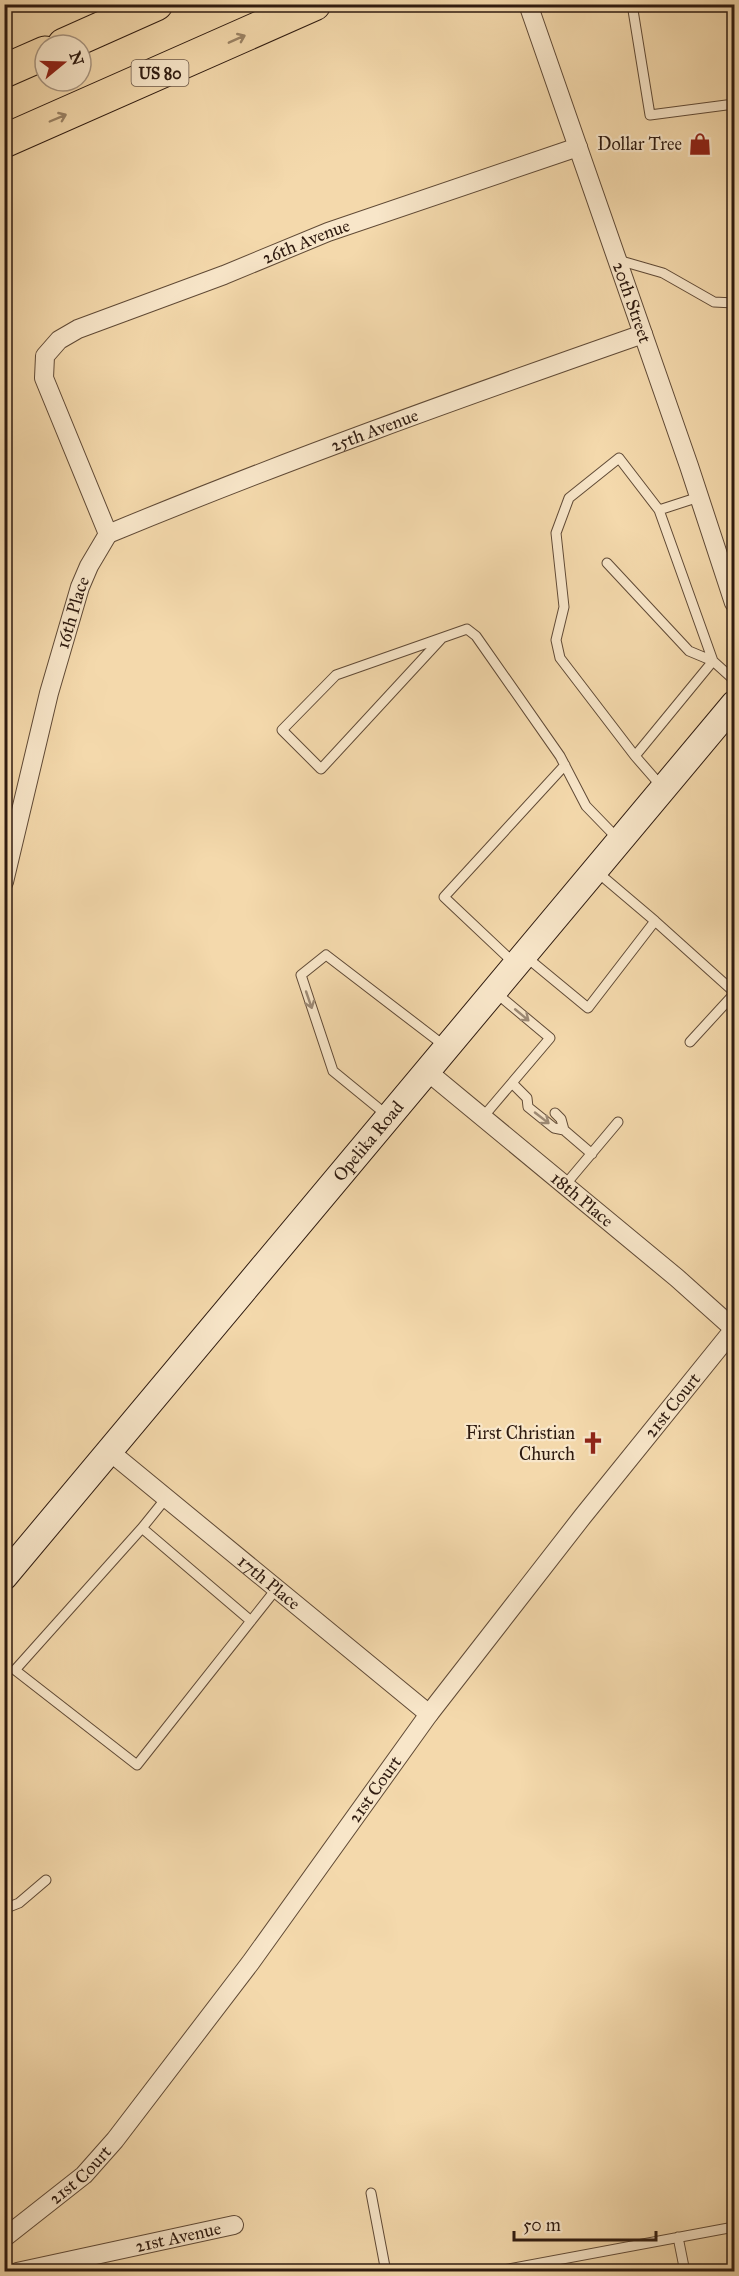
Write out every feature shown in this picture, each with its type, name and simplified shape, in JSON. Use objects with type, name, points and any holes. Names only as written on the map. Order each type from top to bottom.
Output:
[{"type":"highway","points":[[91,33],[156,4]]},
{"type":"highway","name":"US 80","points":[[4,141],[314,4]]},
{"type":"highway","points":[[4,71],[33,58]]},
{"type":"main road","name":"Opelika Road","points":[[4,1577],[735,704]]},
{"type":"street","name":"20th Street","points":[[528,4],[735,603]]},
{"type":"street","name":"26th Avenue","points":[[108,534],[44,378],[45,356],[59,340],[78,329],[203,283],[328,232],[578,147]]},
{"type":"street","name":"25th Avenue","points":[[108,534],[203,495],[413,415],[643,334]]},
{"type":"street","name":"16th Place","points":[[4,882],[49,693],[80,586],[108,534]]},
{"type":"street","name":"18th Place","points":[[428,1072],[735,1329]]},
{"type":"street","name":"21st Court","points":[[4,2238],[84,2175],[116,2140],[251,1962],[429,1714],[583,1516],[735,1329]]},
{"type":"street","name":"17th Place","points":[[109,1451],[429,1714]]},
{"type":"street","name":"21st Avenue","points":[[17,2271],[234,2225]]},
{"type":"lane","points":[[632,4],[650,115],[735,104]]},
{"type":"lane","points":[[616,259],[663,273],[714,302],[735,303]]},
{"type":"lane","points":[[664,789],[635,756],[560,658],[556,640],[564,607],[556,533],[569,498],[619,458],[659,510],[714,661]]},
{"type":"lane","points":[[659,510],[699,497]]},
{"type":"lane","points":[[607,563],[689,651],[714,661],[735,680]]},
{"type":"lane","points":[[442,638],[321,769],[282,730],[336,675],[467,629],[477,636],[565,765],[586,806],[620,842]]},
{"type":"lane","points":[[635,756],[714,661]]},
{"type":"lane","points":[[565,765],[444,897],[521,961],[588,1008],[655,921]]},
{"type":"lane","points":[[596,871],[735,993],[690,1042]]},
{"type":"lane","points":[[390,1117],[333,1071],[301,975],[326,955],[447,1048]]},
{"type":"lane","points":[[483,1117],[550,1038],[495,992]]},
{"type":"lane","points":[[512,1083],[527,1098],[539,1100]]},
{"type":"lane","points":[[527,1098],[528,1107],[554,1128],[564,1130],[592,1154]]},
{"type":"lane","points":[[555,1113],[561,1119],[564,1130]]},
{"type":"lane","points":[[565,1185],[618,1122]]},
{"type":"lane","points":[[167,1497],[15,1670],[137,1765],[277,1588]]},
{"type":"lane","points":[[142,1528],[251,1622]]},
{"type":"lane","points":[[4,1909],[19,1903],[46,1880]]},
{"type":"lane","points":[[371,2193],[386,2271]]},
{"type":"lane","points":[[493,2271],[735,2227]]},
{"type":"lane","points":[[678,2237],[684,2271]]},
{"type":"place","name":"Dollar Tree","points":[[700,144]]},
{"type":"place","name":"First Christian Church","points":[[593,1443]]}]
